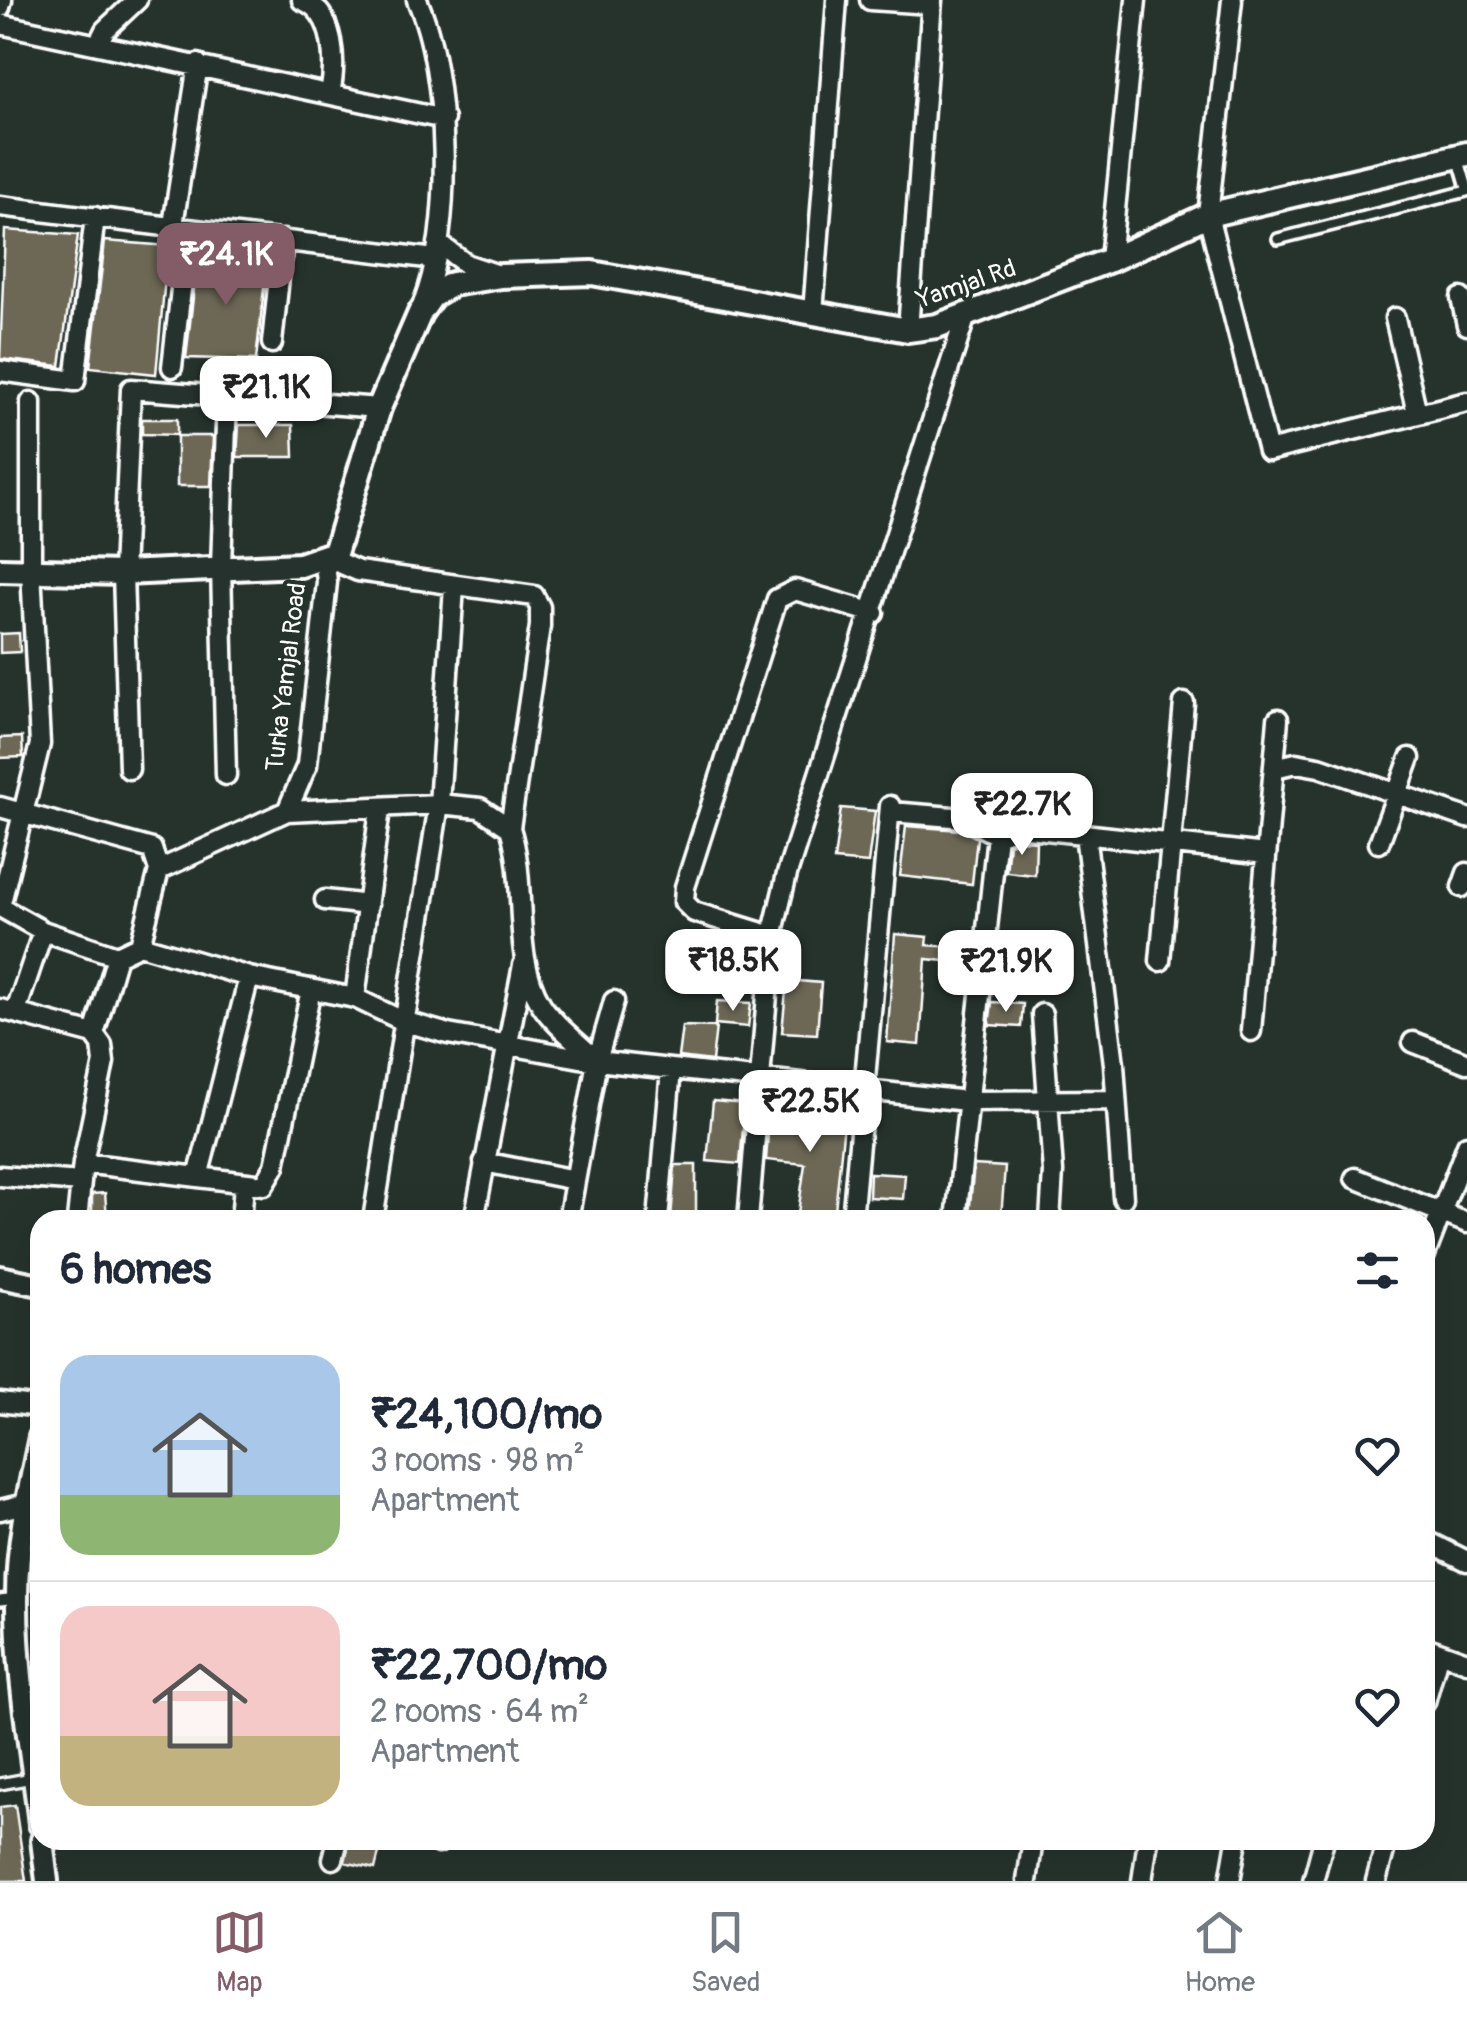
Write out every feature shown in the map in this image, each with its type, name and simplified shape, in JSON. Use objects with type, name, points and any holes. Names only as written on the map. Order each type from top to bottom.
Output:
[{"type":"main road","name":"Yamjal Rd","points":[[420,313],[432,296],[452,284],[501,276],[592,273],[908,330],[966,314],[1110,260],[1208,215],[1463,155]]},
{"type":"main road","name":"Turka Yamjal Road","points":[[324,556],[335,553],[340,543],[379,408],[420,313]]},
{"type":"main road","points":[[0,570],[124,572],[300,565],[324,556]]},
{"type":"street","points":[[98,44],[106,30],[136,0]]},
{"type":"street","points":[[302,0],[319,10],[330,34],[334,74],[330,94]]},
{"type":"street","name":"Turka Yamjal Road","points":[[417,0],[426,19],[444,119],[437,251],[420,313]]},
{"type":"street","points":[[813,313],[837,0]]},
{"type":"street","points":[[870,0],[932,2],[908,330]]},
{"type":"street","points":[[1110,260],[1136,0]]},
{"type":"street","points":[[1232,0],[1208,215],[1268,451],[1467,402]]},
{"type":"street","points":[[0,24],[444,119]]},
{"type":"street","points":[[172,368],[180,227],[198,64]]},
{"type":"street","points":[[0,206],[283,240],[437,251],[501,276]]},
{"type":"street","points":[[0,371],[76,381],[96,217]]},
{"type":"street","points":[[272,342],[283,240]]},
{"type":"street","points":[[1461,298],[1467,325]]},
{"type":"street","points":[[749,1210],[772,936],[787,874],[874,613],[966,314]]},
{"type":"street","points":[[1395,318],[1418,413]]},
{"type":"street","points":[[128,769],[124,572],[132,388],[379,408]]},
{"type":"street","points":[[226,775],[221,566],[227,397]]},
{"type":"street","points":[[31,402],[31,570],[40,744],[0,907],[43,932],[117,956],[140,945],[250,977],[355,998],[403,1022],[597,1062],[967,1101],[1115,1100]]},
{"type":"street","points":[[324,556],[358,571],[454,587],[520,592],[534,596],[540,607],[510,828],[522,888],[523,965],[476,1210]]},
{"type":"street","name":"Turka Yamjal Road","points":[[288,811],[307,766],[327,582],[324,556]]},
{"type":"street","points":[[375,1210],[438,804],[454,587]]},
{"type":"street","points":[[772,936],[694,912],[684,902],[685,888],[777,600],[794,590],[874,613]]},
{"type":"street","points":[[1160,961],[1184,703]]},
{"type":"street","points":[[1251,1031],[1278,720]]},
{"type":"street","points":[[1380,844],[1410,758]]},
{"type":"street","points":[[1274,768],[1296,763],[1318,767],[1467,818]]},
{"type":"street","points":[[159,870],[288,811],[438,804],[480,808],[510,828]]},
{"type":"street","points":[[0,807],[152,848],[159,870],[140,945]]},
{"type":"street","points":[[355,998],[380,809]]},
{"type":"street","points":[[853,1210],[891,809],[964,818],[998,834],[1019,826],[1266,854]]},
{"type":"street","points":[[957,1210],[998,834]]},
{"type":"street","points":[[1084,834],[1115,1100],[1122,1198]]},
{"type":"street","points":[[326,900],[368,905]]},
{"type":"street","points":[[43,932],[8,1010],[94,1034],[102,1045],[104,1062],[78,1210]]},
{"type":"street","points":[[94,1034],[117,956]]},
{"type":"street","points":[[523,965],[542,1006],[597,1062]]},
{"type":"street","points":[[198,1177],[250,977]]},
{"type":"street","points":[[0,1176],[82,1173],[198,1177],[264,1185],[271,1178],[311,989]]},
{"type":"street","points":[[570,1210],[597,1062],[614,1000]]},
{"type":"street","points":[[1042,1014],[1050,1100],[1054,1187],[1051,1210]]},
{"type":"street","points":[[1414,1042],[1467,1063]]},
{"type":"street","points":[[659,1210],[671,1069]]},
{"type":"street","points":[[1435,1230],[1467,1145]]},
{"type":"street","points":[[484,1162],[575,1180]]},
{"type":"street","points":[[1355,1178],[1435,1210]]},
{"type":"street","points":[[242,1210],[244,1185]]},
{"type":"street","points":[[1435,1210],[1467,1224]]},
{"type":"street","points":[[0,1277],[30,1282]]},
{"type":"street","points":[[0,1402],[30,1405]]},
{"type":"street","points":[[30,1482],[8,1599],[30,1750]]},
{"type":"street","points":[[0,1510],[25,1504]]},
{"type":"street","points":[[1435,1545],[1467,1561]]},
{"type":"street","points":[[1435,1650],[1467,1662]]},
{"type":"street","points":[[43,1850],[47,1881]]},
{"type":"street","points":[[333,1859],[335,1850]]},
{"type":"street","points":[[1027,1881],[1032,1850]]},
{"type":"street","points":[[1142,1881],[1147,1850]]},
{"type":"street","points":[[1230,1881],[1235,1850]]},
{"type":"street","points":[[1313,1881],[1321,1850]]},
{"type":"street","points":[[1376,1881],[1384,1850]]},
{"type":"lane","points":[[1278,239],[1467,189],[1463,155]]},
{"type":"lane","points":[[0,1784],[30,1779]]},
{"type":"building","points":[[5,230],[78,235],[60,366],[0,359]]},
{"type":"building","points":[[105,241],[168,246],[156,374],[90,367]]},
{"type":"building","points":[[198,254],[267,261],[256,360],[186,358]]},
{"type":"building","points":[[142,419],[177,419],[177,435],[142,434]]},
{"type":"building","points":[[239,425],[293,425],[294,457],[237,457]]},
{"type":"building","points":[[177,436],[213,436],[211,486],[177,486]]},
{"type":"building","points":[[19,633],[20,652],[0,653],[0,634]]},
{"type":"building","points":[[22,737],[23,757],[0,758],[0,738]]},
{"type":"building","points":[[841,808],[875,811],[868,863],[834,860]]},
{"type":"building","points":[[906,826],[961,830],[977,838],[972,884],[900,876]]},
{"type":"building","points":[[1036,841],[1035,875],[1006,872],[1009,844]]},
{"type":"building","points":[[895,934],[928,937],[927,945],[965,948],[963,963],[926,959],[920,1045],[887,1042]]},
{"type":"building","points":[[787,980],[821,983],[817,1034],[782,1032]]},
{"type":"building","points":[[717,1001],[751,1003],[748,1027],[715,1024]]},
{"type":"building","points":[[992,1002],[1023,1004],[1021,1027],[989,1025]]},
{"type":"building","points":[[682,1026],[716,1027],[712,1061],[678,1057]]},
{"type":"building","points":[[713,1101],[745,1104],[740,1164],[707,1161]]},
{"type":"building","points":[[770,1107],[845,1114],[835,1210],[798,1210],[805,1164],[766,1160]]},
{"type":"building","points":[[675,1165],[696,1165],[696,1210],[672,1210]]},
{"type":"building","points":[[974,1165],[1005,1167],[1002,1210],[970,1210]]},
{"type":"building","points":[[870,1173],[905,1175],[903,1199],[869,1197]]},
{"type":"building","points":[[105,1193],[106,1210],[92,1210],[92,1194]]},
{"type":"building","points":[[15,1805],[26,1881],[0,1881],[0,1807]]},
{"type":"building","points":[[348,1850],[380,1850],[375,1869],[345,1862]]}]
